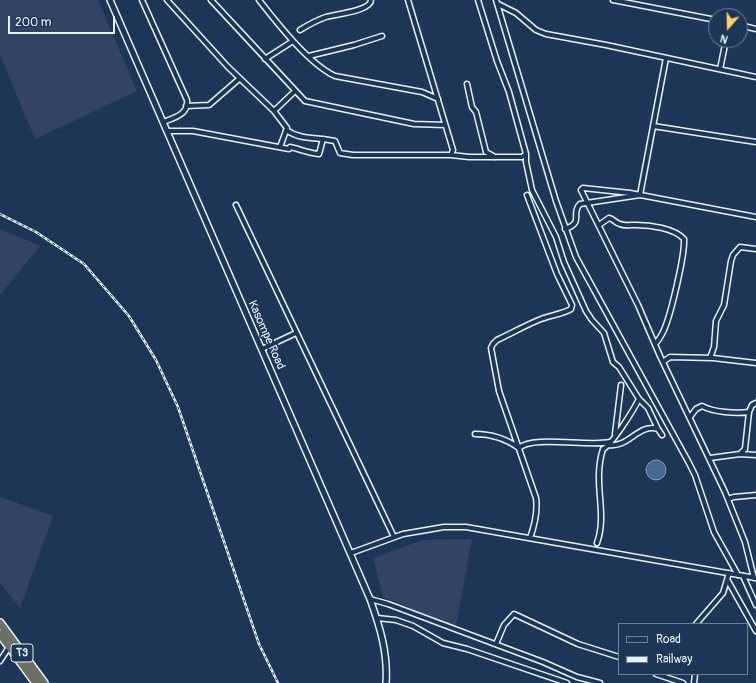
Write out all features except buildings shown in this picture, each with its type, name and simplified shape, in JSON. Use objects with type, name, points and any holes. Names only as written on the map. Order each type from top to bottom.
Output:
[{"type":"highway","name":"T3","points":[[0,623],[44,683]]},
{"type":"highway","name":"T3","points":[[0,634],[36,683]]},
{"type":"street","name":"Kasompe Road","points":[[110,0],[370,599],[385,648],[386,683]]},
{"type":"street","points":[[142,0],[183,87],[187,100],[182,114],[163,122]]},
{"type":"street","points":[[167,0],[239,79],[274,111],[286,127],[286,130],[293,135],[303,138],[335,141],[340,153],[353,155],[522,157],[526,154]]},
{"type":"street","points":[[212,0],[295,92],[307,102],[414,124],[445,124]]},
{"type":"street","points":[[259,0],[294,41],[327,73],[335,76],[422,92],[438,99]]},
{"type":"street","points":[[300,30],[324,18],[365,7],[371,3],[371,0]]},
{"type":"street","points":[[408,0],[453,150],[451,155]]},
{"type":"street","points":[[478,0],[497,61],[509,92],[526,154],[526,162],[532,190],[556,237],[564,262],[586,310],[592,320],[602,330],[612,362],[621,370],[639,399],[648,408],[662,435]]},
{"type":"street","points":[[616,0],[708,18]]},
{"type":"street","points":[[497,2],[516,13],[536,30],[546,34],[756,77]]},
{"type":"street","points":[[497,2],[565,229],[576,257],[690,463],[714,532],[738,575]]},
{"type":"street","points":[[309,56],[354,45],[382,36]]},
{"type":"street","points":[[265,59],[294,41]]},
{"type":"street","points":[[720,69],[724,48]]},
{"type":"street","points":[[640,195],[651,146],[653,126],[666,58]]},
{"type":"street","points":[[186,106],[210,105],[239,79]]},
{"type":"street","points":[[467,84],[472,107],[476,112],[486,152],[495,157]]},
{"type":"street","points":[[274,111],[295,92]]},
{"type":"street","points":[[653,126],[756,142]]},
{"type":"street","points":[[280,147],[286,130]]},
{"type":"street","points":[[167,131],[193,131],[289,150],[290,147],[312,154],[319,154],[323,139]]},
{"type":"street","points":[[351,553],[394,537],[417,531],[444,527],[466,527],[755,578],[745,542],[710,458],[663,362],[638,305],[582,193],[583,188],[602,189],[756,217]]},
{"type":"street","points":[[527,195],[557,274],[572,305],[571,309],[568,311],[536,321],[493,344],[491,352],[499,391],[519,448],[537,507],[536,521],[530,538]]},
{"type":"street","points":[[565,229],[574,225],[578,206],[586,203],[640,195]]},
{"type":"street","points":[[236,206],[394,537]]},
{"type":"street","points":[[598,225],[609,218],[613,219],[619,224],[637,225],[665,230],[680,235],[684,239],[675,293],[666,326],[655,344]]},
{"type":"street","points":[[710,358],[714,347],[716,321],[724,305],[733,255],[740,247],[756,249]]},
{"type":"street","points":[[262,349],[296,333]]},
{"type":"street","points":[[663,362],[670,357],[710,358],[756,363]]},
{"type":"street","points":[[615,435],[621,385]]},
{"type":"street","points":[[597,543],[602,530],[598,483],[599,468],[604,449],[628,419],[639,399]]},
{"type":"street","points":[[740,454],[745,449],[749,412],[752,405],[756,403]]},
{"type":"street","points":[[690,417],[696,409],[702,406],[712,411],[749,412]]},
{"type":"street","points":[[519,448],[523,444],[549,441],[592,444],[621,443],[648,428],[658,429]]},
{"type":"street","points":[[475,434],[489,434],[503,438],[519,448]]},
{"type":"street","points":[[710,458],[740,454],[756,455]]},
{"type":"street","points":[[728,499],[756,495]]},
{"type":"street","points":[[697,623],[719,598],[728,581],[729,573]]},
{"type":"street","points":[[743,576],[756,605]]},
{"type":"street","points":[[728,581],[756,631]]},
{"type":"street","points":[[370,599],[388,604],[577,676],[600,683]]},
{"type":"street","points":[[496,644],[504,625],[514,614],[578,644],[618,657]]},
{"type":"street","points":[[377,618],[396,620],[413,626],[443,643],[467,649],[567,683]]},
{"type":"street","points":[[0,661],[9,647]]},
{"type":"street","points":[[659,675],[683,683]]},
{"type":"shaded area","points":[[0,0],[98,0],[137,91],[35,139],[0,55]]},
{"type":"shaded area","points":[[0,229],[40,246],[0,295]]},
{"type":"shaded area","points":[[656,460],[663,463],[666,470],[663,477],[656,480],[649,477],[646,470],[649,463]]},
{"type":"shaded area","points":[[0,497],[53,516],[20,608],[0,583]]},
{"type":"shaded area","points":[[472,539],[456,627],[383,597],[373,558],[423,540]]},
{"type":"railway","points":[[0,214],[36,232],[84,264],[129,316],[156,360],[178,407],[259,644],[278,683]]}]
